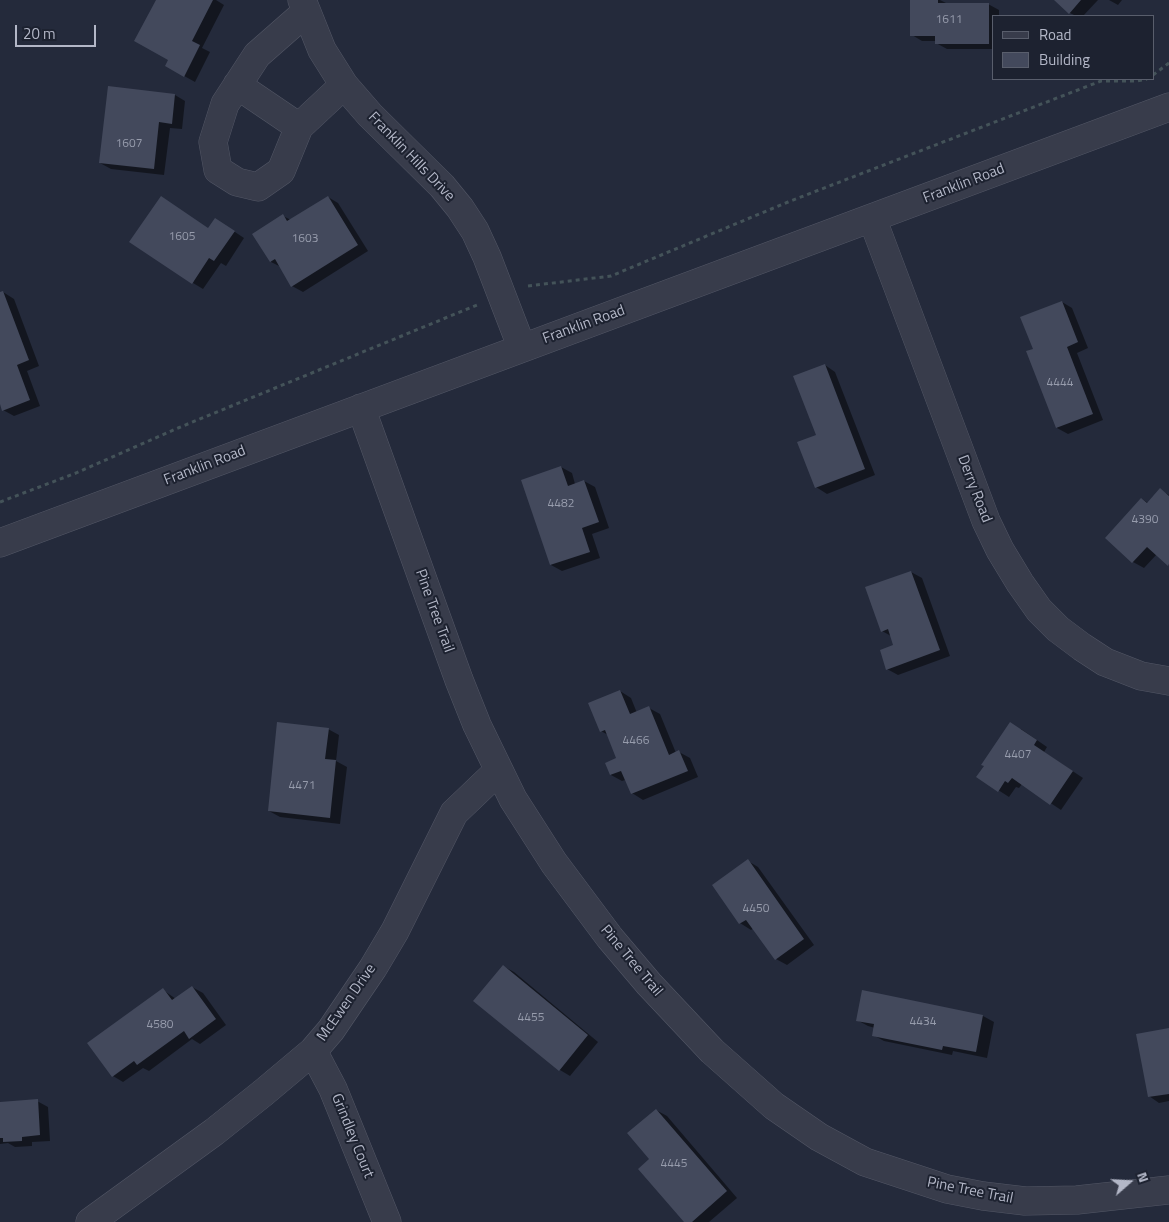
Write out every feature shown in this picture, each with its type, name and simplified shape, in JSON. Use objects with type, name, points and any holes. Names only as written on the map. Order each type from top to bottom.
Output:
[{"type":"street","name":"Franklin Hills Drive","points":[[304,6],[322,50],[344,85],[370,115],[442,186],[460,208],[475,231],[487,256],[522,348]]},
{"type":"street","points":[[304,6],[256,55],[225,104],[213,142],[218,170],[237,182],[258,187],[281,171],[299,127],[344,85]]},
{"type":"street","points":[[237,85],[299,127]]},
{"type":"street","name":"Franklin Road","points":[[0,543],[1169,106]]},
{"type":"street","name":"Derry Road","points":[[872,218],[986,521],[1000,550],[1020,583],[1039,610],[1058,629],[1082,647],[1105,662],[1140,676],[1169,681]]},
{"type":"street","name":"Pine Tree Trail","points":[[361,408],[459,680],[498,771],[554,863],[610,938],[693,1033],[774,1106],[819,1137],[874,1165],[946,1189],[1024,1201],[1077,1200],[1169,1190]]},
{"type":"street","name":"McEwen Drive","points":[[90,1222],[214,1132],[290,1071],[313,1050],[337,1023],[386,946],[454,813],[498,771]]},
{"type":"street","name":"Grindley Court","points":[[313,1050],[333,1089],[387,1222]]},
{"type":"path","points":[[1154,75],[1169,63]]},
{"type":"path","points":[[523,287],[611,276],[788,202],[1100,81],[1142,80]]},
{"type":"path","points":[[0,502],[76,473],[178,428],[478,304]]},
{"type":"building","points":[[156,0],[213,0],[192,41],[200,45],[184,77],[165,66],[168,60],[134,41]]},
{"type":"building","points":[[910,0],[938,0],[938,3],[989,3],[989,44],[935,44],[935,36],[910,36]]},
{"type":"building","points":[[1054,0],[1081,0],[1069,14]]},
{"type":"building","points":[[108,86],[175,94],[172,124],[159,122],[154,169],[99,163]]},
{"type":"building","points":[[161,196],[208,228],[215,218],[235,231],[214,261],[209,258],[192,284],[129,242]]},
{"type":"building","points":[[328,196],[358,245],[291,287],[275,259],[270,262],[252,234],[283,214],[287,221]]},
{"type":"building","points":[[3,291],[29,360],[17,365],[30,400],[2,411],[0,404],[0,292]]},
{"type":"building","points":[[1062,301],[1078,342],[1067,347],[1093,414],[1056,428],[1026,351],[1033,349],[1020,317]]},
{"type":"building","points":[[825,364],[865,469],[815,488],[797,442],[816,435],[793,376]]},
{"type":"building","points":[[561,466],[568,486],[584,480],[599,522],[582,528],[590,552],[550,565],[521,480]]},
{"type":"building","points":[[1160,488],[1169,496],[1169,564],[1168,566],[1147,547],[1132,563],[1105,538],[1141,498],[1147,503]]},
{"type":"building","points":[[911,571],[940,650],[886,670],[880,650],[893,645],[888,629],[881,632],[865,587]]},
{"type":"building","points":[[620,690],[630,714],[649,706],[669,755],[679,750],[688,771],[631,794],[621,771],[610,775],[605,763],[616,758],[605,730],[600,732],[588,703]]},
{"type":"building","points":[[277,722],[329,728],[325,759],[336,760],[330,818],[268,811]]},
{"type":"building","points":[[1010,722],[1037,740],[1034,745],[1073,771],[1050,805],[1012,778],[1008,783],[1005,781],[998,792],[976,777],[984,766],[981,765]]},
{"type":"building","points":[[748,859],[804,939],[775,960],[746,920],[739,924],[712,885]]},
{"type":"building","points":[[503,965],[588,1035],[559,1071],[473,1001]]},
{"type":"building","points":[[192,986],[216,1019],[189,1039],[184,1031],[137,1065],[134,1061],[112,1077],[87,1043],[163,988],[172,1000]]},
{"type":"building","points":[[862,990],[983,1015],[976,1052],[943,1046],[942,1050],[872,1036],[874,1024],[856,1021]]},
{"type":"building","points":[[1169,1028],[1169,1094],[1148,1097],[1136,1034]]},
{"type":"building","points":[[38,1099],[40,1135],[22,1137],[22,1141],[3,1142],[3,1138],[0,1138],[0,1102]]},
{"type":"building","points":[[656,1109],[727,1191],[692,1222],[684,1222],[638,1169],[649,1159],[627,1133]]}]
